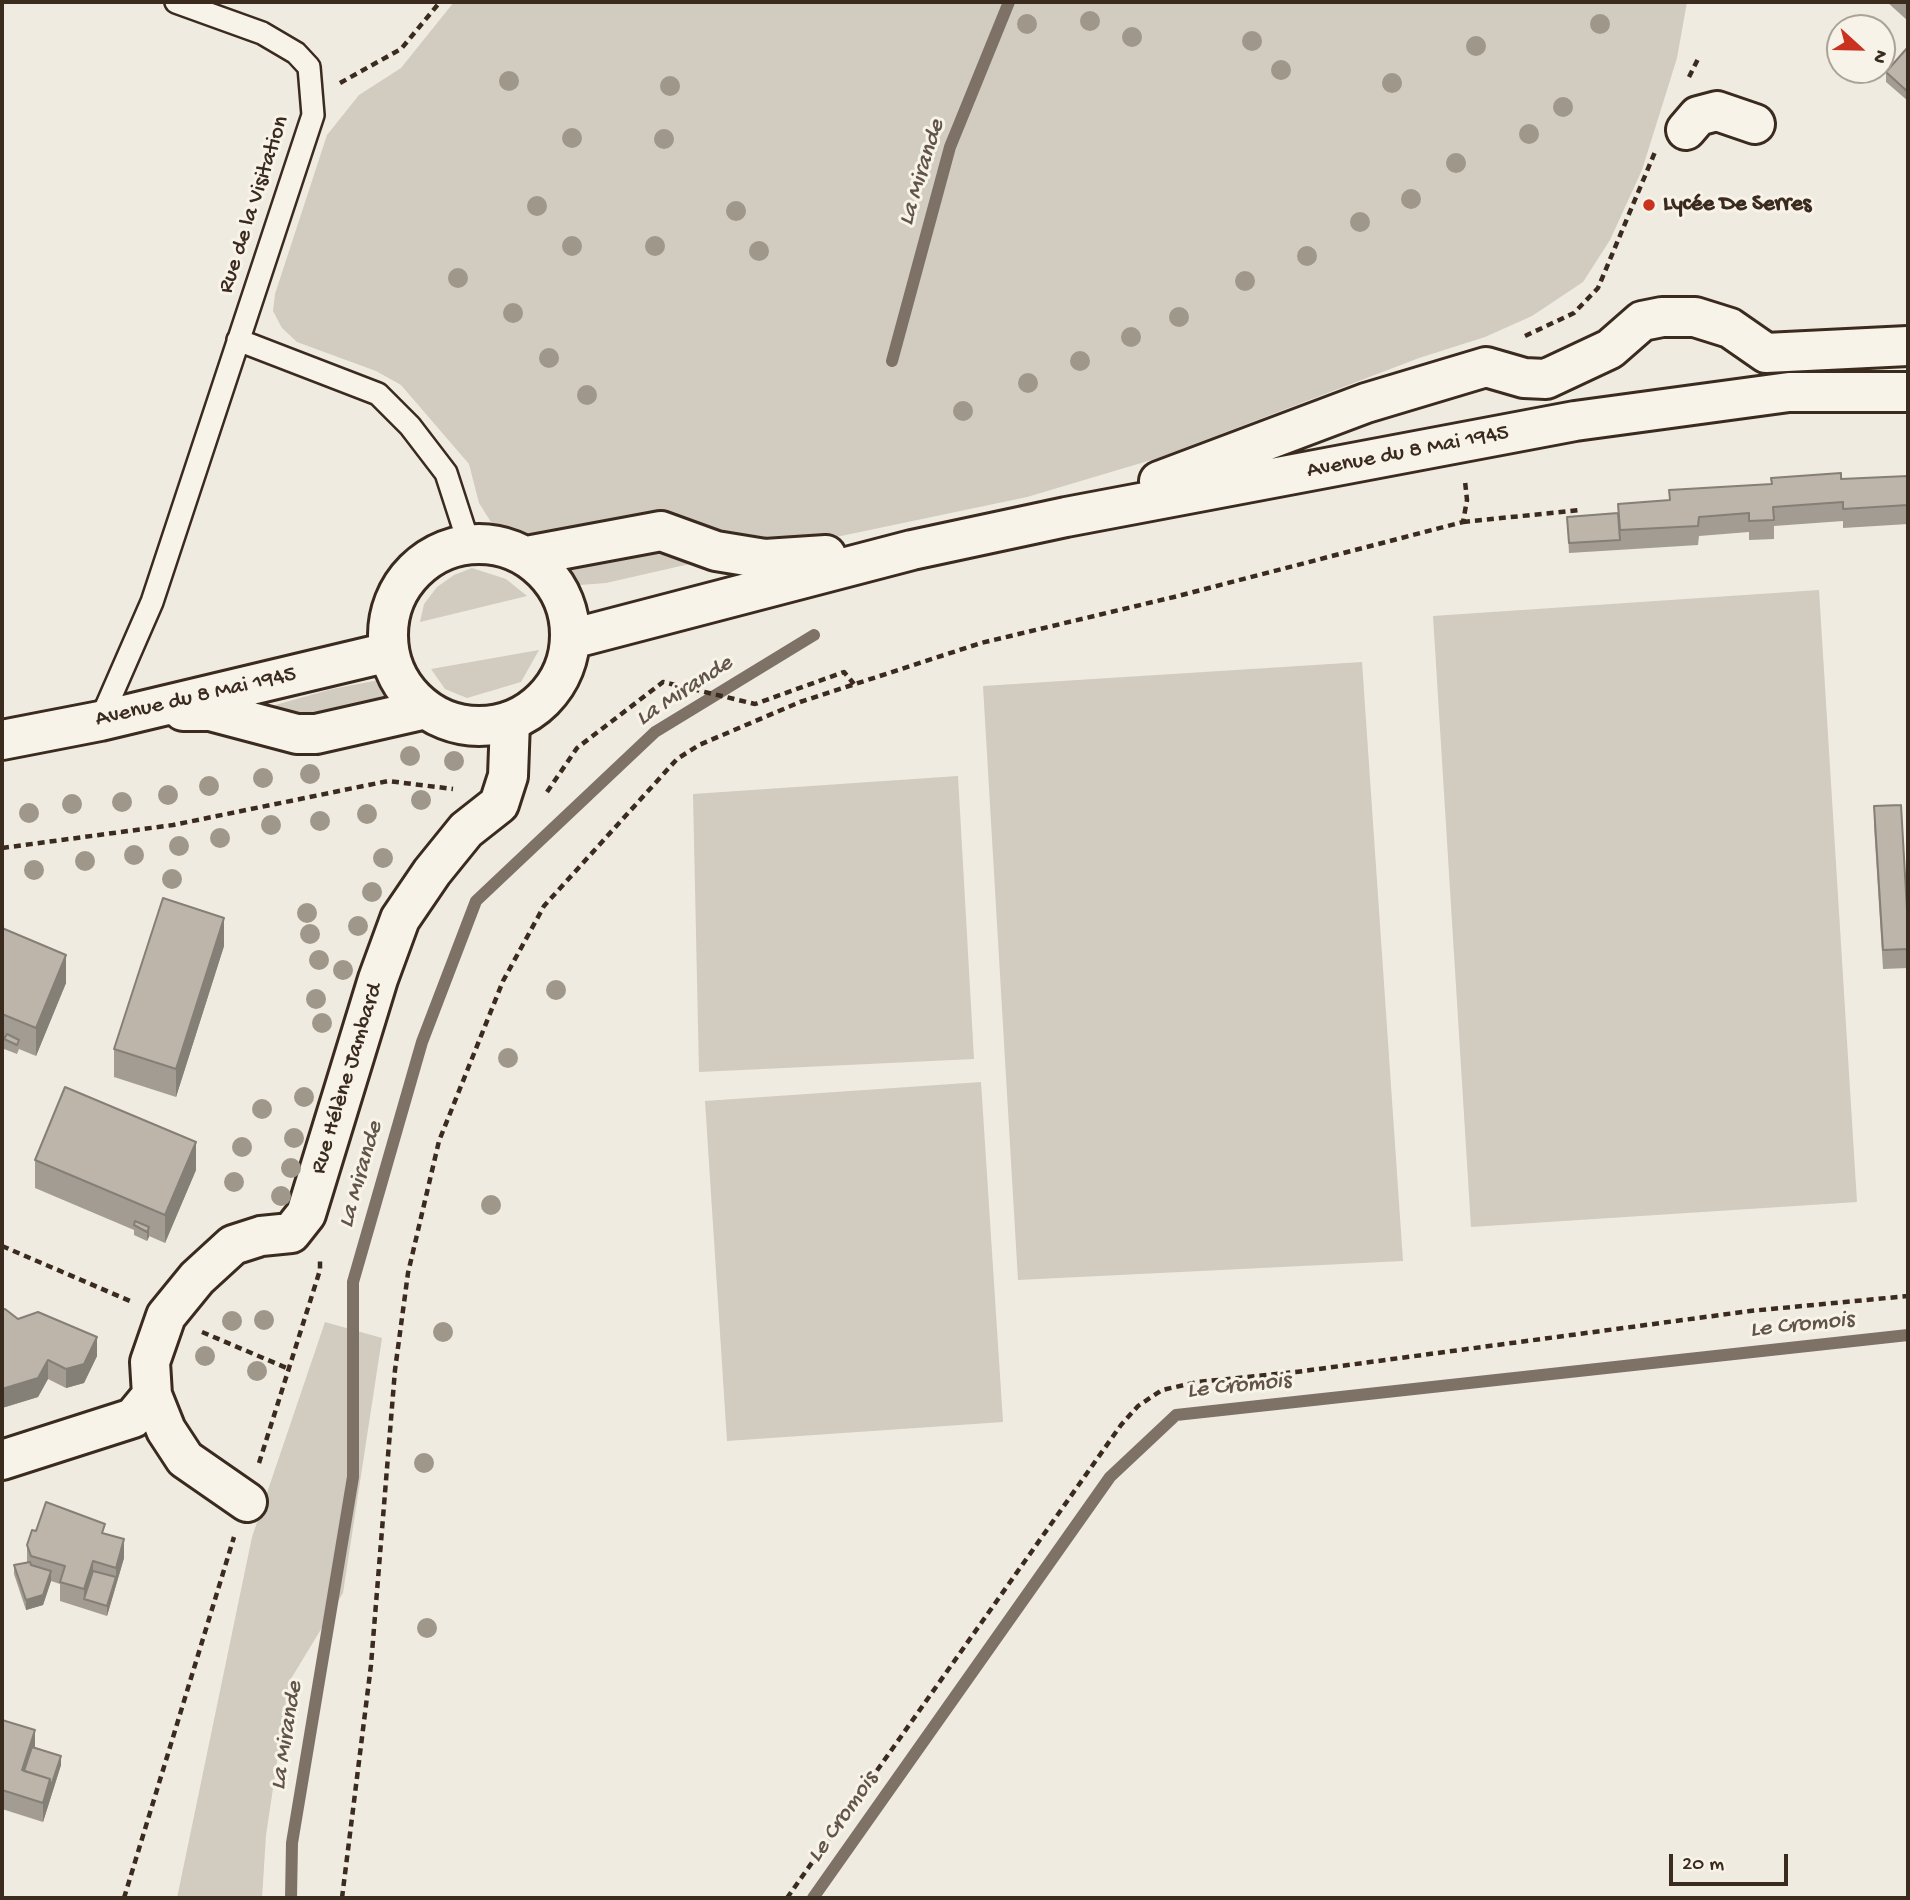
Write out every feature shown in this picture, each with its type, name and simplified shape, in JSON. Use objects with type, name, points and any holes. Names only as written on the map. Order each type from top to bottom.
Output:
[{"type":"main road","points":[[1672,137],[1698,116],[1717,111],[1755,124]]},
{"type":"main road","points":[[1066,517],[1366,403],[1448,377],[1486,367],[1524,378],[1546,379],[1610,349],[1642,321],[1662,317],[1695,317],[1730,328],[1766,354],[1908,346]]},
{"type":"main road","points":[[1731,400],[1766,354]]},
{"type":"main road","name":"Avenue du 8 Mai 1945","points":[[912,550],[1066,517],[1575,421],[1789,392],[1908,392]]},
{"type":"main road","points":[[527,556],[662,531],[716,551],[765,558],[912,550]]},
{"type":"main road","points":[[468,544],[499,545],[527,556],[545,571],[559,591],[568,613],[570,639],[565,666],[552,690],[533,708],[510,721],[480,726],[452,722],[425,709],[407,691],[389,652],[389,622],[398,593],[415,569],[440,552],[468,544]]},
{"type":"main road","points":[[570,639],[912,550]]},
{"type":"main road","name":"Avenue du 8 Mai 1945","points":[[2,740],[100,721],[389,652]]},
{"type":"main road","points":[[138,712],[209,711],[297,734],[316,734],[425,709]]},
{"type":"main road","points":[[499,804],[508,776],[510,721]]},
{"type":"main road","name":"Rue Hélène Jambard","points":[[306,1214],[378,979],[400,919],[432,872],[466,830],[499,804]]},
{"type":"main road","points":[[247,1502],[185,1458],[166,1430],[152,1395],[150,1362],[166,1316],[197,1278],[233,1245],[261,1236],[291,1233],[306,1214]]},
{"type":"main road","points":[[2,1460],[133,1418],[152,1395]]},
{"type":"lane","name":"Rue de la Visitation","points":[[100,721],[152,602],[313,115],[309,67],[296,54],[262,33],[176,2]]},
{"type":"lane","points":[[238,340],[378,394],[410,426],[446,473],[468,544]]},
{"type":"path","points":[[312,98],[401,49],[440,2]]},
{"type":"path","points":[[1686,84],[1698,59]]},
{"type":"path","points":[[1522,337],[1574,313],[1598,288],[1672,137]]},
{"type":"path","points":[[1460,443],[1468,500],[1462,522]]},
{"type":"path","points":[[342,1898],[371,1665],[395,1370],[408,1273],[439,1141],[503,981],[544,906],[677,758],[699,745],[800,702],[981,643],[1178,597],[1462,522],[1580,510]]},
{"type":"path","points":[[2,848],[173,825],[388,781],[467,790],[499,804],[534,810],[577,748],[663,682],[755,704],[844,673],[854,685]]},
{"type":"path","points":[[124,1898],[236,1530],[320,1270],[320,1241],[306,1214]]},
{"type":"path","points":[[787,1898],[1121,1425],[1138,1406],[1162,1390],[1198,1382],[1296,1372],[1750,1311],[1908,1296]]},
{"type":"shaded area","points":[[454,2],[1687,2],[1677,58],[1642,170],[1610,240],[1583,282],[1532,316],[1485,337],[1419,358],[1158,458],[1027,497],[817,541],[544,543],[491,522],[479,503],[469,464],[401,385],[376,371],[297,342],[282,328],[273,311],[275,294],[327,135],[359,95],[401,68]]},
{"type":"shaded area","points":[[663,553],[694,563],[606,583],[580,585],[566,566]]},
{"type":"shaded area","points":[[472,568],[506,579],[527,596],[420,622],[424,604],[437,587],[454,575]]},
{"type":"shaded area","points":[[1819,590],[1857,1202],[1471,1227],[1433,616]]},
{"type":"shaded area","points":[[539,650],[521,682],[467,698],[445,689],[431,669]]},
{"type":"shaded area","points":[[1362,662],[1403,1261],[1018,1280],[983,686]]},
{"type":"shaded area","points":[[379,680],[390,700],[312,717],[268,707],[332,689]]},
{"type":"shaded area","points":[[958,776],[974,1059],[699,1072],[693,794]]},
{"type":"shaded area","points":[[981,1082],[1003,1422],[727,1441],[705,1101]]},
{"type":"shaded area","points":[[325,1322],[382,1338],[343,1593],[289,1682],[266,1835],[262,1898],[177,1898],[252,1537]]},
{"type":"building","points":[[1908,47],[1908,92],[1896,81],[1896,61]]},
{"type":"building","points":[[1841,473],[1841,479],[1908,476],[1908,505],[1843,509],[1843,502],[1773,507],[1774,520],[1749,521],[1749,513],[1699,517],[1698,526],[1620,530],[1618,504],[1670,500],[1669,490],[1772,484],[1771,478]]},
{"type":"building","points":[[1618,513],[1620,540],[1569,543],[1567,517]]},
{"type":"building","points":[[1901,805],[1908,949],[1883,950],[1874,806]]},
{"type":"building","points":[[163,898],[224,918],[176,1069],[114,1049]]},
{"type":"building","points":[[2,928],[66,955],[36,1028],[2,1014]]},
{"type":"building","points":[[7,1034],[19,1040],[17,1045],[4,1039]]},
{"type":"building","points":[[65,1087],[196,1142],[165,1215],[35,1160]]},
{"type":"building","points":[[135,1221],[149,1227],[147,1232],[134,1225]]},
{"type":"building","points":[[5,1309],[18,1319],[38,1312],[97,1337],[84,1364],[66,1369],[48,1360],[38,1378],[2,1389],[2,1310]]},
{"type":"building","points":[[46,1502],[105,1524],[102,1533],[124,1539],[116,1568],[93,1561],[84,1589],[60,1582],[65,1566],[31,1556],[27,1545],[32,1530],[36,1531]]},
{"type":"building","points":[[30,1562],[31,1565],[51,1571],[43,1595],[26,1600],[14,1565]]},
{"type":"building","points":[[93,1571],[116,1577],[107,1606],[84,1599]]},
{"type":"building","points":[[2,1720],[35,1730],[22,1770],[50,1779],[43,1803],[2,1790]]},
{"type":"building","points":[[32,1747],[61,1756],[50,1789],[50,1779],[24,1771]]},
{"type":"waterway","name":"La Mirande","points":[[892,361],[950,147],[1009,2]]},
{"type":"waterway","name":"La Mirande","points":[[291,1898],[292,1843],[353,1477],[353,1282],[422,1042],[476,901],[655,732],[814,635]]},
{"type":"waterway","name":"Le Cromois","points":[[813,1898],[1110,1477],[1176,1415],[1908,1335]]},
{"type":"place","name":"Lycée De Serres","points":[[1649,205]]}]
